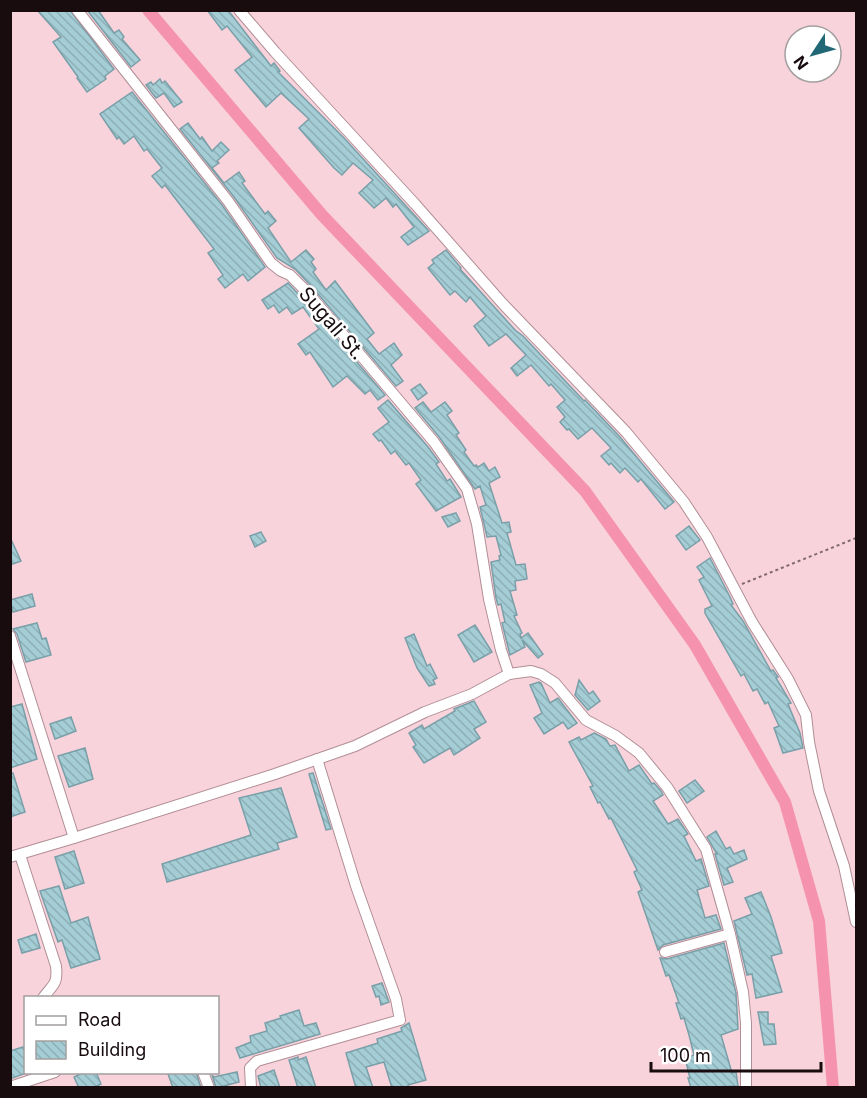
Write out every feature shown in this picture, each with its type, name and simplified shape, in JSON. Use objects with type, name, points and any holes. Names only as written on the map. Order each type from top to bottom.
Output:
[{"type":"street","name":"Sugali St.","points":[[77,10],[228,201],[271,263],[290,275],[308,293],[434,442],[467,489],[477,524],[489,599],[509,674]]},
{"type":"street","points":[[239,10],[274,52],[415,204],[503,304],[583,385],[645,454],[684,502],[707,537],[752,622],[789,679],[806,715],[819,791],[844,866],[856,922]]},
{"type":"street","points":[[10,636],[75,838]]},
{"type":"street","points":[[45,996],[55,985],[56,966],[15,856],[355,746],[424,711],[472,694],[509,674],[531,671],[555,683],[586,720],[616,736],[639,753],[667,787],[706,849],[730,934],[743,992],[746,1023],[746,1088]]},
{"type":"street","points":[[251,1088],[250,1068],[257,1061],[400,1020],[396,999],[356,886],[317,759]]},
{"type":"street","points":[[665,952],[730,934]]},
{"type":"street","points":[[10,1087],[49,1074]]},
{"type":"path","points":[[734,587],[856,538]]},
{"type":"building","points":[[37,10],[70,10],[114,69],[105,76],[106,79],[87,92],[53,42],[61,37]]},
{"type":"building","points":[[87,10],[98,10],[114,33],[119,30],[124,37],[122,39],[140,60],[131,67]]},
{"type":"building","points":[[207,10],[228,10],[271,66],[274,63],[280,71],[278,72],[344,138],[429,231],[408,245],[401,237],[414,227],[396,204],[393,207],[386,198],[374,208],[359,193],[373,180],[353,163],[342,175],[334,168],[299,128],[309,119],[281,93],[266,107],[235,70],[252,57],[227,26],[222,30]]},
{"type":"building","points":[[160,79],[162,83],[165,81],[182,102],[174,107],[164,93],[156,98],[146,85],[151,82],[153,85]]},
{"type":"building","points":[[132,92],[222,205],[265,267],[248,281],[243,274],[225,288],[218,279],[223,275],[208,253],[214,249],[165,185],[162,188],[152,176],[162,168],[147,149],[144,151],[134,136],[124,144],[119,137],[117,139],[100,114]]},
{"type":"building","points":[[188,123],[212,151],[221,142],[229,150],[212,168],[224,183],[239,172],[245,181],[242,183],[265,214],[268,211],[276,221],[268,228],[291,262],[306,250],[314,259],[311,262],[316,269],[313,272],[326,290],[335,281],[374,333],[367,339],[379,354],[394,343],[402,355],[391,365],[403,381],[396,386],[313,288],[295,269],[277,258],[234,197],[180,129]]},
{"type":"building","points":[[446,250],[460,269],[515,330],[620,437],[674,502],[665,509],[641,479],[638,482],[625,468],[620,473],[611,463],[609,465],[601,456],[611,448],[592,428],[578,439],[569,429],[567,430],[560,422],[565,417],[557,407],[565,400],[531,365],[517,376],[511,368],[526,355],[506,334],[489,346],[474,326],[486,316],[470,297],[466,302],[455,291],[450,295],[428,268],[434,263],[432,260]]},
{"type":"building","points":[[288,283],[385,395],[378,400],[370,390],[365,394],[347,376],[333,387],[310,352],[306,355],[298,344],[319,329],[303,307],[292,314],[287,307],[279,313],[274,305],[268,309],[262,300]]},
{"type":"building","points":[[420,384],[427,393],[418,400],[411,390]]},
{"type":"building","points":[[388,400],[428,447],[439,462],[436,464],[447,481],[450,479],[461,497],[436,511],[416,484],[421,480],[409,463],[406,465],[395,451],[391,454],[381,440],[379,441],[373,434],[389,422],[378,408]]},
{"type":"building","points":[[423,402],[431,412],[445,402],[452,411],[447,415],[459,433],[456,435],[474,466],[478,467],[484,463],[489,471],[495,467],[500,477],[489,483],[502,523],[509,522],[511,532],[507,533],[516,565],[525,564],[527,579],[515,581],[516,590],[510,591],[517,615],[514,616],[522,633],[521,638],[528,633],[543,654],[538,658],[522,640],[525,647],[510,655],[502,623],[505,622],[501,604],[498,605],[496,598],[491,562],[500,560],[501,555],[496,536],[487,537],[480,507],[486,505],[480,486],[475,489],[440,438],[415,408]]},
{"type":"building","points":[[456,513],[460,521],[448,527],[442,517]]},
{"type":"building","points":[[689,526],[700,540],[686,550],[676,536]]},
{"type":"building","points":[[261,532],[266,541],[255,547],[250,536]]},
{"type":"building","points":[[10,537],[21,561],[10,565]]},
{"type":"building","points":[[710,558],[729,595],[733,604],[731,605],[743,621],[771,671],[773,670],[778,677],[776,678],[791,703],[788,704],[800,733],[803,748],[783,753],[774,728],[779,726],[768,702],[765,704],[757,689],[753,691],[744,674],[741,676],[705,613],[705,609],[712,606],[699,580],[704,577],[697,567]]},
{"type":"building","points":[[32,594],[35,606],[13,612],[10,600]]},
{"type":"building","points":[[37,623],[42,639],[46,638],[51,655],[26,662],[17,634],[13,629]]},
{"type":"building","points":[[475,625],[492,652],[474,662],[458,635]]},
{"type":"building","points":[[414,634],[427,666],[430,664],[437,678],[433,680],[435,684],[429,686],[417,668],[405,638]]},
{"type":"building","points":[[579,680],[589,694],[593,691],[600,701],[588,710],[575,695]]},
{"type":"building","points":[[539,682],[550,703],[558,698],[577,723],[568,729],[563,722],[544,734],[534,718],[542,713],[530,685]]},
{"type":"building","points":[[474,701],[486,722],[474,729],[480,738],[454,755],[450,748],[424,763],[413,747],[416,745],[409,733],[422,725],[424,729],[455,711],[454,709]]},
{"type":"building","points":[[22,704],[37,759],[10,768],[10,707]]},
{"type":"building","points":[[71,717],[76,731],[55,739],[50,724]]},
{"type":"building","points":[[594,733],[606,739],[610,746],[615,745],[629,771],[639,765],[652,784],[654,783],[661,791],[663,795],[653,801],[668,824],[678,819],[688,834],[684,836],[696,861],[701,859],[709,886],[697,890],[705,918],[716,915],[721,929],[663,945],[658,950],[638,892],[642,890],[634,872],[637,870],[611,818],[609,819],[600,802],[598,803],[590,787],[593,786],[569,742],[579,737],[581,740]]},
{"type":"building","points":[[85,748],[93,779],[69,787],[58,756]]},
{"type":"building","points":[[10,773],[13,773],[25,812],[10,817]]},
{"type":"building","points":[[313,773],[331,829],[326,830],[309,774]]},
{"type":"building","points":[[695,780],[704,791],[687,803],[679,791]]},
{"type":"building","points":[[281,788],[297,837],[277,843],[279,849],[167,882],[162,864],[251,835],[239,798]]},
{"type":"building","points":[[716,831],[726,849],[730,847],[734,854],[744,850],[747,859],[727,868],[733,882],[724,885],[715,854],[717,854],[707,837]]},
{"type":"building","points":[[74,851],[84,883],[65,889],[55,857]]},
{"type":"building","points":[[59,886],[71,923],[88,917],[100,959],[71,968],[62,940],[58,942],[40,891]]},
{"type":"building","points":[[761,892],[782,953],[771,956],[782,992],[756,998],[752,974],[747,975],[734,921],[752,914],[745,898]]},
{"type":"building","points":[[36,934],[40,948],[22,953],[18,940]]},
{"type":"building","points":[[724,943],[736,993],[738,1029],[721,1035],[732,1073],[736,1072],[738,1086],[691,1088],[685,1058],[694,1055],[684,1018],[681,1019],[676,1003],[679,1003],[660,958],[667,959]]},
{"type":"building","points":[[382,983],[389,1002],[381,1005],[379,996],[376,997],[372,986]]},
{"type":"building","points":[[299,1010],[304,1026],[316,1023],[320,1034],[240,1058],[236,1048],[251,1042],[250,1036],[267,1031],[265,1023]]},
{"type":"building","points":[[758,1012],[768,1012],[768,1024],[774,1024],[776,1044],[764,1045]]},
{"type":"building","points":[[409,1023],[426,1080],[408,1085],[409,1088],[392,1088],[384,1062],[366,1067],[373,1088],[356,1088],[346,1053],[378,1043],[377,1039],[402,1031],[401,1028]]},
{"type":"building","points":[[23,1047],[24,1049],[24,1074],[10,1079],[10,1051]]},
{"type":"building","points":[[298,1057],[298,1060],[306,1057],[316,1088],[298,1088],[289,1060]]},
{"type":"building","points":[[274,1070],[280,1088],[261,1088],[258,1076]]},
{"type":"building","points":[[237,1072],[239,1082],[216,1088],[212,1075],[214,1077]]},
{"type":"building","points":[[80,1074],[97,1074],[101,1084],[92,1088],[79,1088],[74,1077]]},
{"type":"building","points":[[168,1074],[197,1074],[201,1088],[173,1088]]},
{"type":"waterway","points":[[148,10],[322,215],[585,491],[695,645],[785,802],[819,921],[833,1088]]}]
